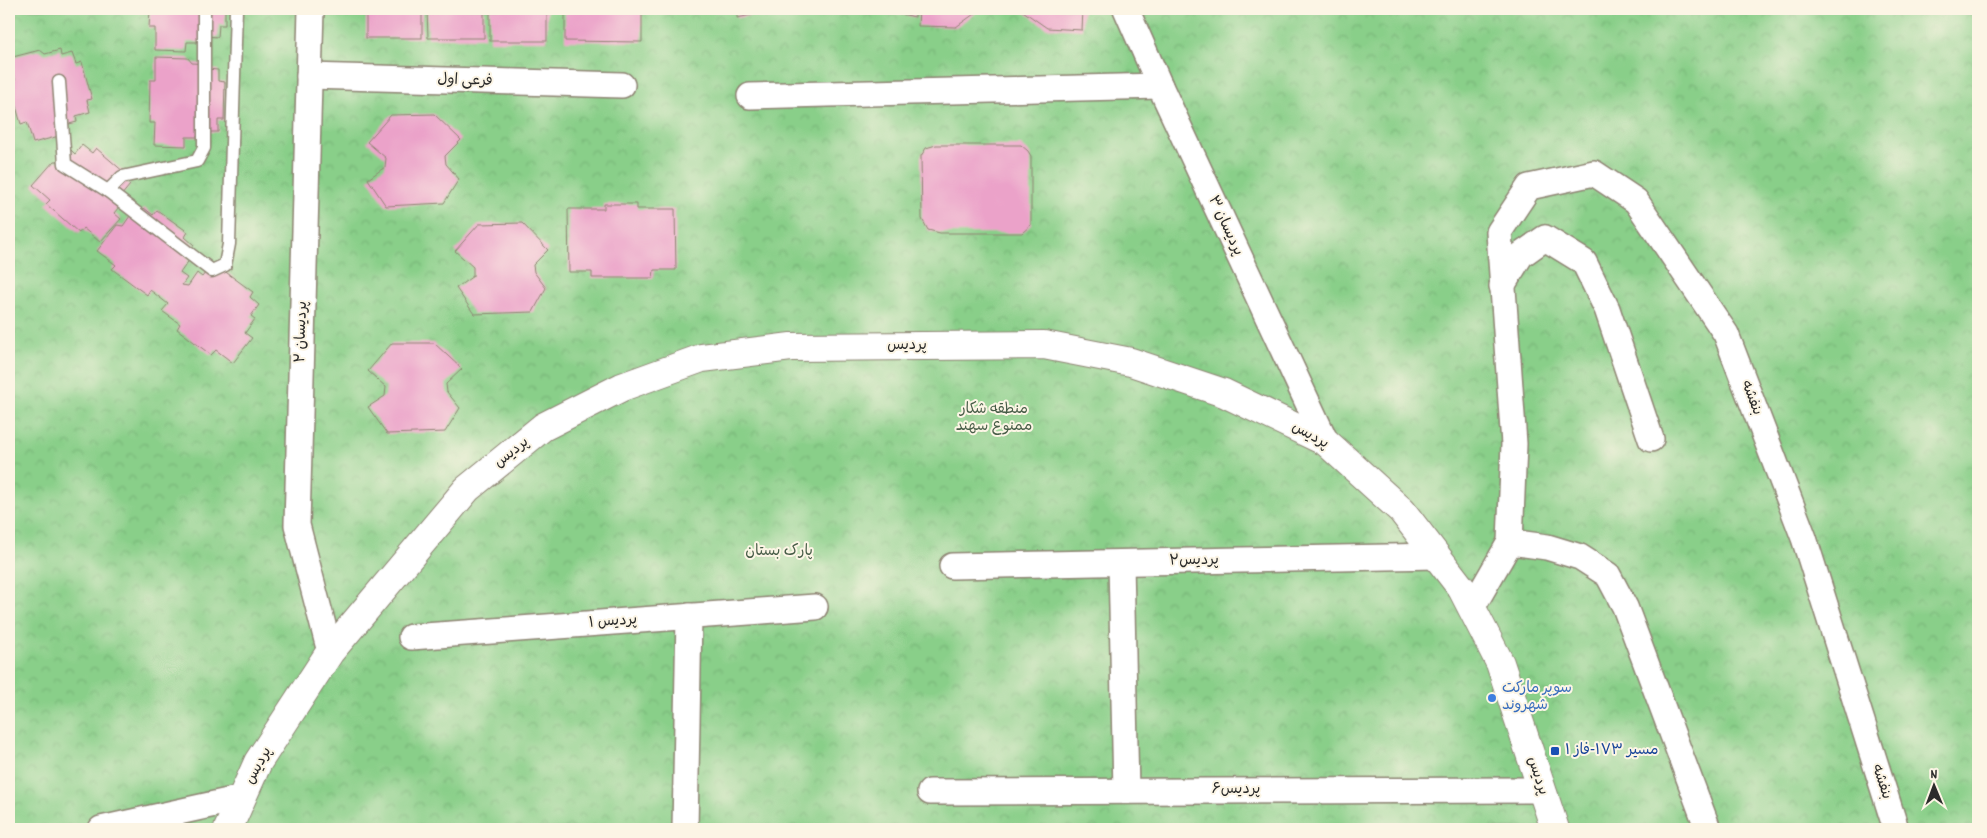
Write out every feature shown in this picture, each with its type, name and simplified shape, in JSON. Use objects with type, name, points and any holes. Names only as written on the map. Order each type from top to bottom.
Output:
[{"type":"street","name":"پردیسان ۲","points":[[311,9],[297,525],[330,652]]},
{"type":"street","name":"پردیسان ۳","points":[[1126,9],[1326,442]]},
{"type":"street","name":"فرعی اول","points":[[309,76],[622,85]]},
{"type":"street","points":[[750,96],[1160,86]]},
{"type":"street","name":"بنفشه","points":[[1472,608],[1510,542],[1514,444],[1499,232],[1529,187],[1594,173],[1636,201],[1726,334],[1804,538],[1896,829]]},
{"type":"street","points":[[1502,286],[1521,255],[1545,238],[1584,262],[1608,309],[1651,439]]},
{"type":"street","name":"پردیس","points":[[228,829],[258,762],[330,652],[467,489],[544,427],[622,387],[702,358],[791,347],[1044,345],[1131,362],[1224,393],[1326,442],[1402,511],[1462,589],[1500,664],[1555,829]]},
{"type":"street","points":[[1510,542],[1547,547],[1580,557],[1608,575],[1625,607],[1708,829]]},
{"type":"street","name":"پردیس۲","points":[[952,566],[1436,556]]},
{"type":"street","points":[[1121,563],[1126,791]]},
{"type":"street","name":"پردیس ۱","points":[[411,637],[815,607]]},
{"type":"street","points":[[685,829],[689,616]]},
{"type":"street","name":"پردیس۶","points":[[930,792],[1542,790]]},
{"type":"street","points":[[101,829],[242,798]]},
{"type":"lane","points":[[108,191],[122,178],[197,161],[204,148],[204,9]]},
{"type":"lane","points":[[59,82],[65,164],[108,191],[212,271],[225,265],[229,244],[236,9]]},
{"type":"green space","name":"منطقه شکار ممنوع سهند","points":[[9,9],[1978,9],[1978,829],[9,829]]},
{"type":"building","points":[[150,9],[225,9],[225,25],[219,25],[218,37],[204,36],[204,42],[187,42],[186,51],[155,50],[155,28],[149,28]]},
{"type":"building","points":[[366,9],[422,9],[422,38],[366,38]]},
{"type":"building","points":[[427,9],[484,9],[484,38],[428,38]]},
{"type":"building","points":[[490,9],[547,9],[547,41],[490,41]]},
{"type":"building","points":[[565,9],[642,9],[642,42],[565,41]]},
{"type":"building","points":[[737,9],[775,9],[775,10],[737,18]]},
{"type":"building","points":[[915,9],[915,17],[879,10]]},
{"type":"building","points":[[919,9],[981,9],[956,27],[918,26]]},
{"type":"building","points":[[1020,9],[1083,9],[1082,30],[1047,28]]},
{"type":"building","points":[[40,50],[45,54],[60,50],[61,56],[72,53],[76,64],[82,62],[92,99],[87,100],[90,112],[76,116],[77,122],[61,126],[63,135],[33,143],[27,122],[21,124],[9,82],[15,80],[9,58]]},
{"type":"building","points":[[156,57],[188,58],[192,63],[207,64],[207,69],[218,70],[218,81],[225,82],[224,120],[218,120],[218,132],[203,132],[203,137],[186,137],[186,146],[154,145],[155,123],[149,123],[150,80],[156,80]]},
{"type":"building","points":[[434,114],[461,140],[445,156],[446,164],[459,179],[444,203],[386,206],[368,179],[385,167],[386,158],[367,142],[391,115]]},
{"type":"building","points":[[82,145],[92,153],[96,148],[125,173],[121,177],[130,185],[121,196],[125,200],[114,213],[121,219],[100,242],[83,228],[79,233],[46,204],[50,200],[33,185],[54,161],[60,161],[71,150],[75,154]]},
{"type":"building","points":[[936,145],[1021,145],[1031,156],[1031,225],[1022,233],[940,233],[928,230],[922,219],[921,156],[926,148]]},
{"type":"building","points":[[604,204],[637,204],[637,209],[675,209],[676,270],[654,270],[653,278],[592,278],[592,272],[569,272],[568,209],[604,209]]},
{"type":"building","points":[[144,208],[153,215],[157,210],[188,232],[185,237],[194,245],[186,256],[190,259],[180,273],[187,278],[182,285],[188,286],[197,273],[202,277],[209,268],[219,275],[223,270],[253,292],[250,297],[259,305],[251,316],[255,319],[245,333],[252,338],[233,363],[216,350],[211,355],[177,329],[180,324],[162,311],[168,304],[150,290],[147,295],[112,269],[116,265],[97,251],[117,225],[123,226],[132,213],[137,217]]},
{"type":"building","points":[[522,223],[548,250],[533,265],[534,272],[546,288],[533,312],[474,314],[456,288],[473,276],[473,267],[455,251],[479,224]]},
{"type":"building","points":[[392,343],[434,343],[462,369],[446,384],[447,392],[460,408],[445,432],[387,434],[368,407],[385,396],[386,387],[368,371]]},
{"type":"place","name":"سوپر مارکت شهروند","points":[[1492,698]]},
{"type":"place","name":"مسیر ۱۷۳-فاز ۱","points":[[1555,751]]},
{"type":"park label","name":"پارک بستان","points":[[779,552]]}]
